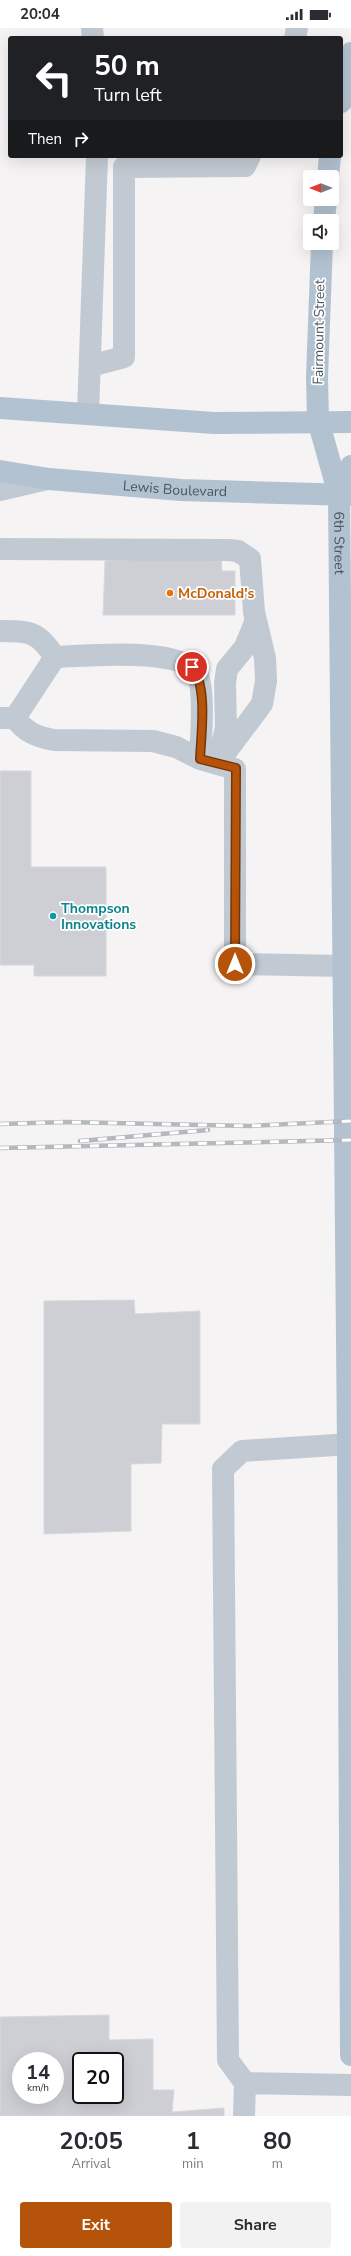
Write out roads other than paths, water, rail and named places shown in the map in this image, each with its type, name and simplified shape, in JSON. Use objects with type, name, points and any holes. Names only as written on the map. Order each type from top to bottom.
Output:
[{"type":"main road","points":[[343,92],[351,54]]},
{"type":"main road","points":[[329,170],[330,158]]},
{"type":"main road","name":"Fairmount Street","points":[[318,420],[317,377],[322,250]]},
{"type":"main road","points":[[0,408],[214,422],[318,420],[351,422]]},
{"type":"main road","name":"6th Street","points":[[318,420],[345,495]]},
{"type":"main road","name":"6th Street","points":[[351,466],[345,495],[344,966],[350,1444],[351,2055]]},
{"type":"main road","name":"Lewis Boulevard","points":[[0,470],[49,479],[181,490],[345,495]]},
{"type":"lane","points":[[88,414],[97,158]]},
{"type":"lane","points":[[90,366],[124,357],[124,167],[245,166],[249,158]]},
{"type":"lane","points":[[0,490],[49,479]]},
{"type":"lane","points":[[6,548],[238,551],[250,559],[252,564],[256,620],[265,658],[266,681],[262,704],[209,761]]},
{"type":"lane","points":[[209,761],[226,728],[225,682],[227,669],[245,647],[256,620]]},
{"type":"lane","points":[[0,631],[23,631],[35,635],[55,657],[147,655],[168,657],[188,664],[198,674],[201,688],[209,761]]},
{"type":"lane","points":[[55,657],[8,718],[41,738],[54,740],[153,741],[176,747],[209,761],[236,768],[235,964],[344,966]]},
{"type":"lane","points":[[244,2116],[245,2084],[228,2060],[224,1469],[242,1451],[350,1444]]},
{"type":"lane","points":[[245,2084],[351,2085]]},
{"type":"railway","points":[[0,1124],[66,1122],[249,1126],[351,1121]]},
{"type":"railway","points":[[80,1141],[208,1130]]},
{"type":"railway","points":[[0,1148],[351,1140]]},
{"type":"place","name":"McDonald's","points":[[170,593]]},
{"type":"place","name":"Thompson Innovations","points":[[53,916]]}]
